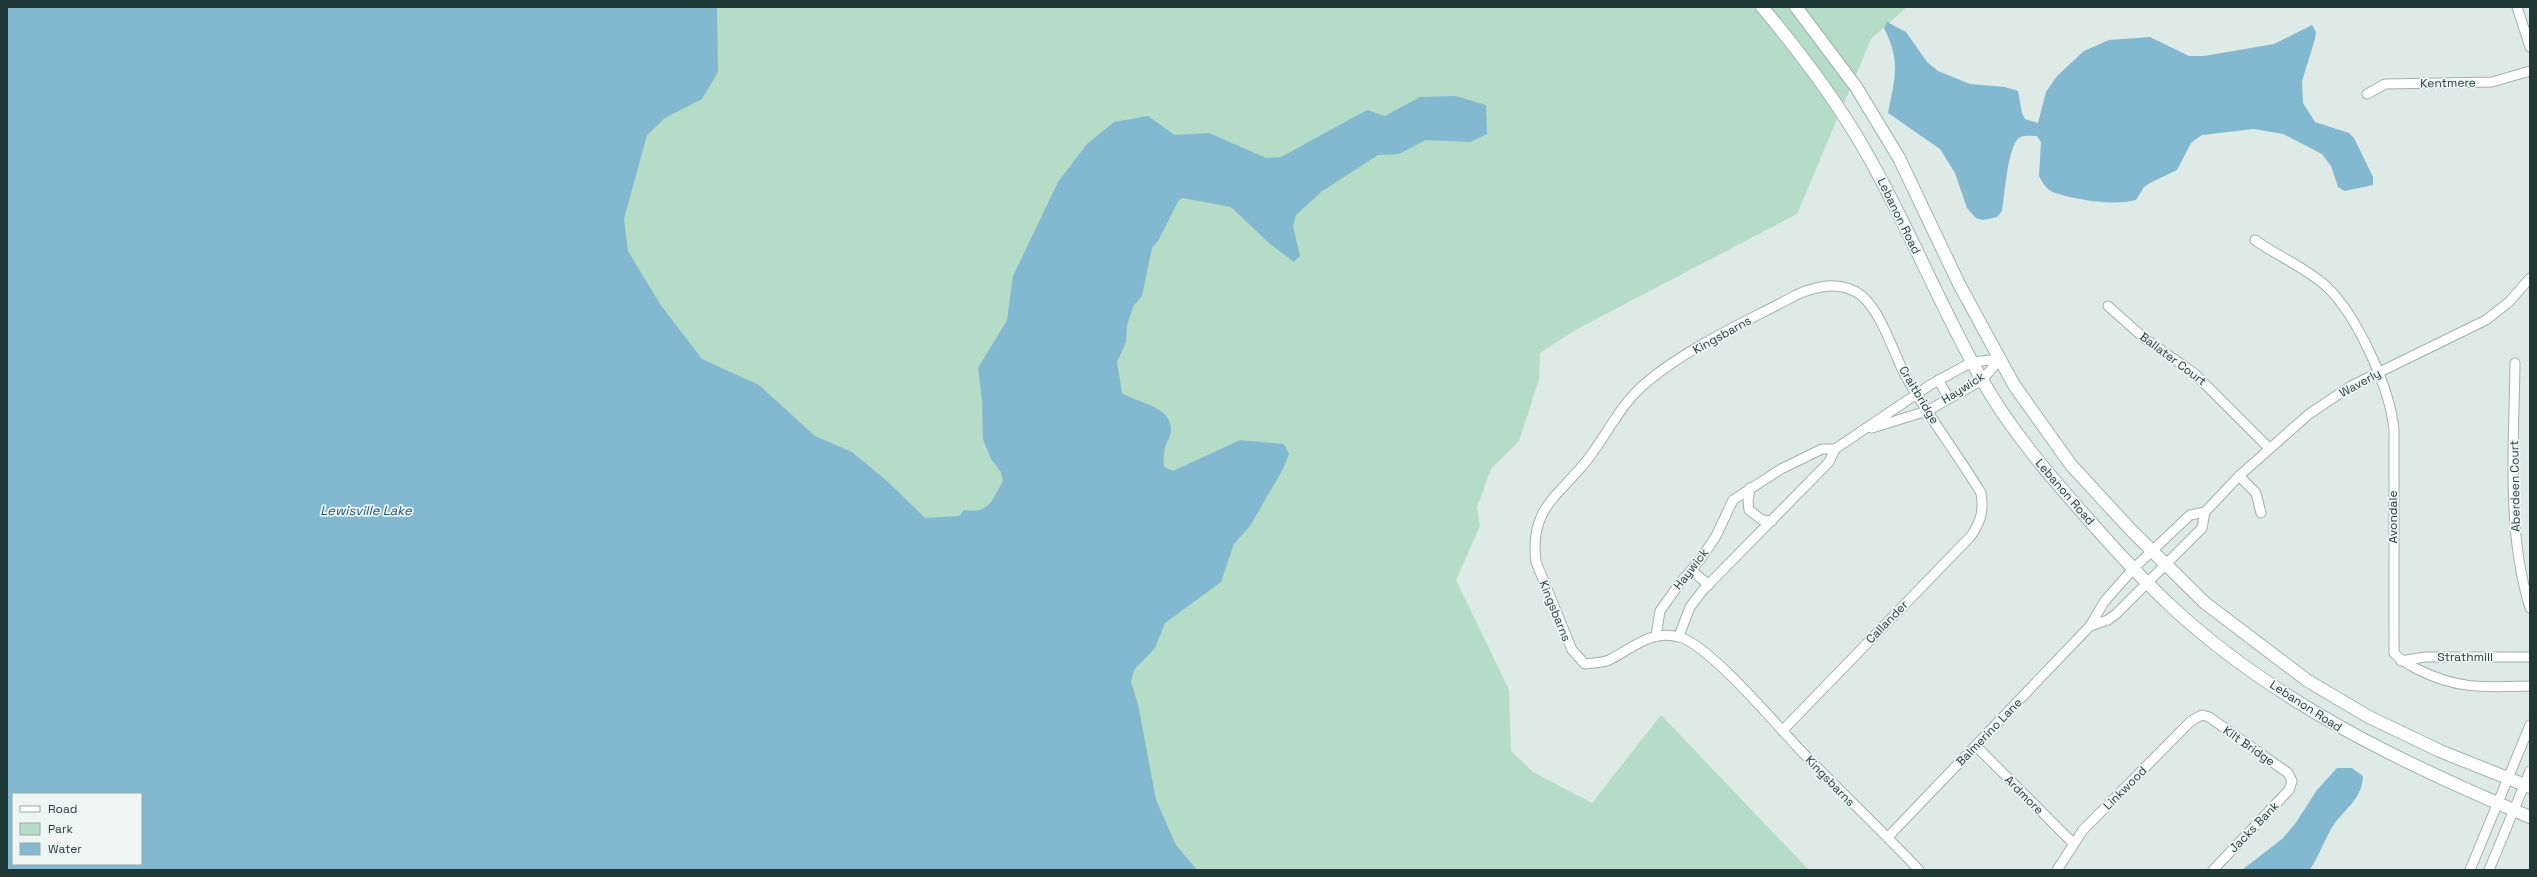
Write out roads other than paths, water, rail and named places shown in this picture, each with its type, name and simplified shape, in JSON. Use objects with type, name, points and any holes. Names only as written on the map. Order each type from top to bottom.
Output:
[{"type":"main road","name":"Lebanon Road","points":[[1762,7],[1811,67],[1864,148],[1941,305],[1982,380],[2050,477],[2133,569],[2174,608],[2217,644],[2308,709],[2401,760],[2530,817]]},
{"type":"main road","name":"Lebanon Road","points":[[1796,7],[1856,87],[1899,158],[1959,284],[2014,384],[2071,465],[2205,603],[2308,681],[2369,716],[2440,751],[2527,786]]},
{"type":"street","points":[[2517,7],[2530,47]]},
{"type":"street","name":"Kentmere","points":[[2367,94],[2385,84],[2492,82],[2530,71]]},
{"type":"street","name":"Avondale","points":[[2255,240],[2313,276],[2334,294],[2347,312],[2378,373],[2390,401],[2394,430],[2393,650],[2401,660]]},
{"type":"street","name":"Waverly","points":[[2167,565],[2202,528],[2205,512],[2239,476],[2269,448],[2324,403],[2378,373],[2486,320],[2509,302],[2530,278]]},
{"type":"street","name":"Kingsbarns","points":[[1848,287],[1829,285],[1813,287],[1796,294],[1670,365],[1646,382],[1623,407],[1588,458],[1545,507],[1536,527],[1536,562],[1572,650],[1585,664],[1608,660],[1640,641],[1656,636],[1679,636],[1706,653],[1919,870]]},
{"type":"street","name":"Craitbridge","points":[[1848,287],[1863,297],[1874,312],[1905,374],[1927,411],[1981,493],[1984,508]]},
{"type":"street","name":"Ballater Court","points":[[2108,306],[2143,337],[2195,374],[2269,448]]},
{"type":"street","name":"Haywick","points":[[1679,636],[1690,607],[1709,585],[1829,462],[1835,449],[1917,392],[1938,380],[1972,362],[2000,359]]},
{"type":"street","name":"Haywick","points":[[1861,432],[1927,411],[1982,380],[2000,359]]},
{"type":"street","name":"Aberdeen Court","points":[[2515,363],[2515,530],[2521,577],[2530,608]]},
{"type":"street","points":[[1938,380],[1948,398]]},
{"type":"street","name":"Haywick","points":[[1656,636],[1660,611],[1680,583],[1692,571],[1716,536],[1733,500],[1782,469],[1822,449],[1835,449]]},
{"type":"street","points":[[2239,476],[2256,493],[2260,513]]},
{"type":"street","points":[[1750,488],[1748,501],[1749,510],[1762,520],[1772,520]]},
{"type":"street","name":"Callander","points":[[1782,731],[1971,536],[1980,523],[1984,508]]},
{"type":"street","name":"Waverly","points":[[2154,552],[2190,515],[2205,512]]},
{"type":"street","name":"Balmerino Lane","points":[[1888,837],[2090,626],[2104,602],[2133,569],[2154,552]]},
{"type":"street","name":"Balmerino Lane","points":[[2090,626],[2108,620],[2149,584],[2167,565]]},
{"type":"street","points":[[1692,571],[1709,585]]},
{"type":"street","name":"Strathmill","points":[[2401,660],[2425,657],[2530,657]]},
{"type":"street","points":[[2401,660],[2438,680],[2466,687],[2530,686]]},
{"type":"street","name":"Kilt Bridge","points":[[2202,715],[2209,717],[2288,773],[2292,781]]},
{"type":"street","name":"Linkwood","points":[[2057,870],[2073,843],[2190,721],[2202,715]]},
{"type":"street","points":[[2470,870],[2530,725]]},
{"type":"street","name":"Ardmore","points":[[1976,746],[2073,843]]},
{"type":"street","points":[[2489,870],[2514,810],[2527,786],[2530,771]]},
{"type":"street","name":"Jacks Bank","points":[[2213,870],[2289,790],[2292,781]]},
{"type":"water","name":"Lewisville Lake","points":[[7,7],[717,7],[718,72],[702,99],[665,118],[647,135],[624,219],[628,251],[660,304],[702,359],[759,385],[815,436],[852,452],[887,481],[925,518],[959,516],[964,510],[972,511],[984,508],[992,500],[1003,481],[1001,472],[991,459],[983,439],[982,400],[978,368],[1007,320],[1013,276],[1058,182],[1087,144],[1114,122],[1148,116],[1175,135],[1209,133],[1266,158],[1281,157],[1367,110],[1385,116],[1420,97],[1455,96],[1486,105],[1487,134],[1470,142],[1426,140],[1399,154],[1378,155],[1321,192],[1296,215],[1293,226],[1300,256],[1294,262],[1270,244],[1231,207],[1183,198],[1179,200],[1158,241],[1152,248],[1142,296],[1134,305],[1127,325],[1126,342],[1117,362],[1122,393],[1160,410],[1170,422],[1171,432],[1164,450],[1164,467],[1173,471],[1240,440],[1284,444],[1289,454],[1283,469],[1250,526],[1234,544],[1221,582],[1165,623],[1155,648],[1134,670],[1131,682],[1138,704],[1156,800],[1176,845],[1197,870],[7,870]]},
{"type":"water","points":[[1887,22],[1906,32],[1927,62],[1938,71],[1970,84],[2005,87],[2018,91],[2022,113],[2025,119],[2038,123],[2046,92],[2057,76],[2084,51],[2109,40],[2150,37],[2189,56],[2204,56],[2274,44],[2312,25],[2316,32],[2302,81],[2303,103],[2315,122],[2349,133],[2354,138],[2373,177],[2373,185],[2345,191],[2338,187],[2331,166],[2322,154],[2283,134],[2254,129],[2202,135],[2191,143],[2177,170],[2144,187],[2136,200],[2128,202],[2106,202],[2083,200],[2061,195],[2047,188],[2039,176],[2041,142],[2037,136],[2026,136],[2017,140],[2011,154],[2002,211],[1997,217],[1983,220],[1976,218],[1967,208],[1955,173],[1940,149],[1888,113],[1893,89],[1895,60],[1884,28]]},
{"type":"water","points":[[2337,768],[2352,768],[2363,776],[2362,785],[2355,799],[2330,831],[2310,870],[2242,870],[2282,839],[2295,824],[2317,790]]}]
